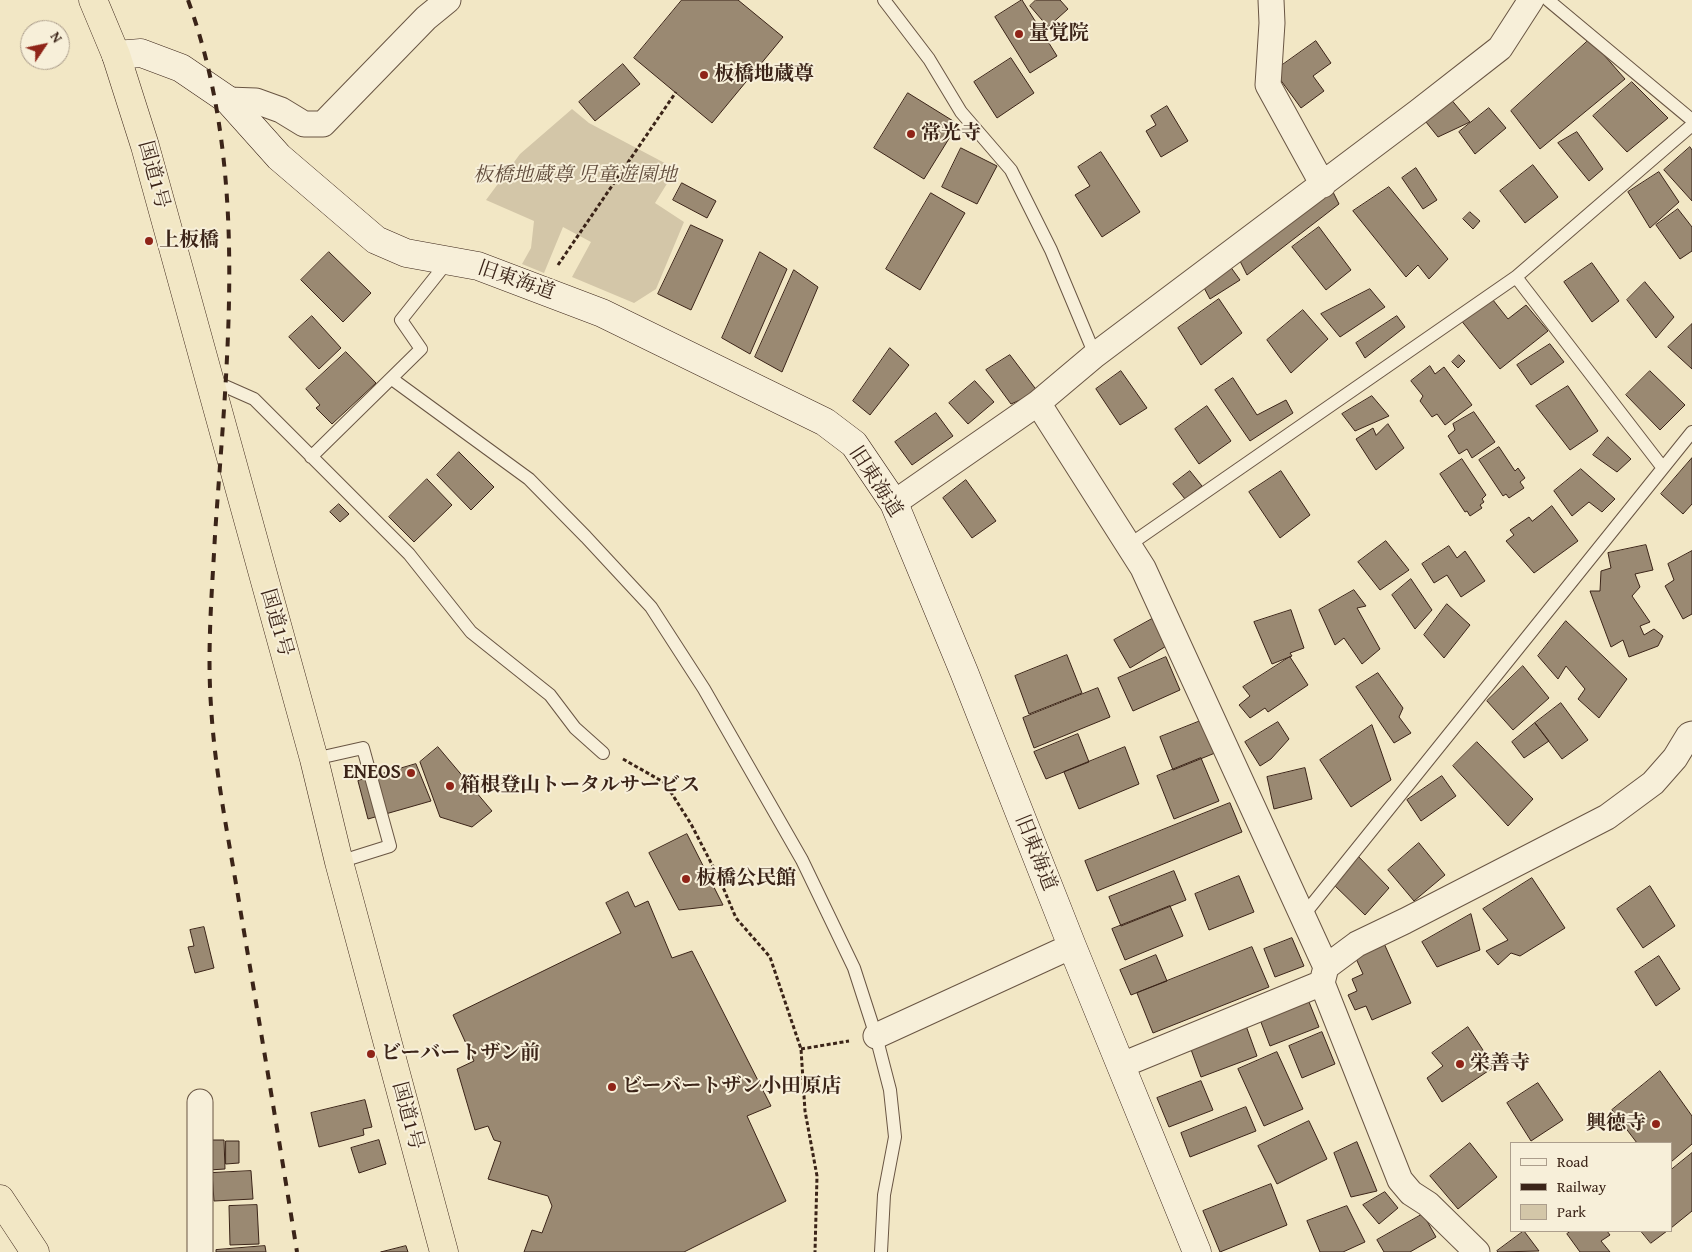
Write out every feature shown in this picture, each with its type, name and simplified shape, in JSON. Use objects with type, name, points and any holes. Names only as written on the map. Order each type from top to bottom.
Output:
[{"type":"highway","name":"国道1号","points":[[93,0],[116,55],[143,139],[314,758],[339,862],[444,1252]]},
{"type":"highway","points":[[0,1199],[35,1252]]},
{"type":"street","points":[[228,100],[256,101],[280,110],[304,124],[323,124],[426,18],[448,0]]},
{"type":"street","points":[[1271,0],[1272,23],[1268,85],[1323,185]]},
{"type":"street","points":[[894,503],[1038,403],[1095,355],[1323,185],[1500,48],[1531,0]]},
{"type":"street","name":"旧東海道","points":[[116,55],[141,53],[181,68],[228,100],[279,157],[376,240],[406,254],[478,266],[602,312],[825,422],[854,444],[894,503],[964,672],[1072,946],[1197,1252]]},
{"type":"street","points":[[1038,403],[1143,568],[1302,917],[1400,1180],[1410,1192],[1428,1204],[1477,1252]]},
{"type":"street","points":[[1122,1065],[1324,975],[1357,944],[1405,922],[1607,816],[1653,782],[1675,758],[1689,735],[1692,734]]},
{"type":"street","points":[[876,1036],[1072,946]]},
{"type":"street","points":[[200,1102],[200,1252]]},
{"type":"lane","points":[[884,0],[929,59],[961,112],[1011,170],[1051,250],[1095,355]]},
{"type":"lane","points":[[1548,0],[1692,120]]},
{"type":"lane","points":[[1129,545],[1516,277],[1692,125]]},
{"type":"lane","points":[[311,457],[421,349],[401,320],[448,261]]},
{"type":"lane","points":[[1516,277],[1663,468]]},
{"type":"lane","points":[[208,379],[254,400],[409,554],[471,632],[550,696],[575,728],[602,753]]},
{"type":"lane","points":[[392,379],[529,479],[651,608],[704,689],[802,860],[854,968],[876,1036],[890,1090],[895,1137],[884,1195],[881,1252]]},
{"type":"lane","points":[[1302,917],[1692,432]]},
{"type":"lane","points":[[314,758],[363,748],[390,846],[339,862]]},
{"type":"path","points":[[542,289],[676,92]]},
{"type":"path","points":[[602,753],[630,761],[665,783],[695,832],[720,880],[736,918],[770,957],[801,1049],[805,1110],[817,1176],[815,1252]]},
{"type":"path","points":[[801,1049],[876,1036]]},
{"type":"green space","name":"板橋地蔵尊 児童遊園地","points":[[572,109],[589,123],[676,169],[655,203],[684,222],[656,289],[634,303],[572,277],[591,242],[563,227],[544,273],[522,264],[531,248],[534,221],[486,200],[520,154]]},
{"type":"building","name":"板橋地蔵尊","points":[[682,0],[738,0],[783,37],[712,123],[634,58]]},
{"type":"building","points":[[1022,0],[1057,56],[1030,73],[995,17]]},
{"type":"building","points":[[1036,0],[1060,0],[1068,9],[1048,27],[1030,6]]},
{"type":"building","points":[[1590,39],[1625,79],[1540,149],[1511,111]]},
{"type":"building","points":[[1316,41],[1331,63],[1313,76],[1324,91],[1301,108],[1274,71]]},
{"type":"building","points":[[1011,58],[1034,93],[997,118],[974,82]]},
{"type":"building","points":[[623,64],[640,84],[595,121],[579,102]]},
{"type":"building","points":[[1632,82],[1668,118],[1627,152],[1593,116]]},
{"type":"building","points":[[1444,91],[1470,122],[1438,137],[1418,112]]},
{"type":"building","points":[[908,93],[958,124],[924,179],[874,148]]},
{"type":"building","points":[[1167,106],[1188,141],[1161,157],[1146,131],[1156,125],[1151,116]]},
{"type":"building","points":[[1489,108],[1506,128],[1475,154],[1459,132]]},
{"type":"building","points":[[1577,132],[1603,169],[1589,181],[1558,143]]},
{"type":"building","points":[[1690,147],[1692,150],[1692,201],[1664,170]]},
{"type":"building","points":[[961,148],[997,166],[977,204],[942,187]]},
{"type":"building","points":[[1101,152],[1140,212],[1102,237],[1075,195],[1090,186],[1078,167]]},
{"type":"building","points":[[1533,165],[1558,197],[1525,223],[1500,191]]},
{"type":"building","points":[[1416,168],[1437,200],[1423,209],[1402,178]]},
{"type":"building","points":[[1659,172],[1679,202],[1650,228],[1628,192]]},
{"type":"building","points":[[682,183],[716,201],[707,218],[673,200]]},
{"type":"building","points":[[1389,187],[1448,259],[1429,279],[1418,265],[1406,277],[1353,211]]},
{"type":"building","points":[[1331,188],[1339,204],[1247,275],[1235,251]]},
{"type":"building","points":[[931,193],[965,213],[920,290],[886,269]]},
{"type":"building","points":[[1678,209],[1692,227],[1692,251],[1680,259],[1656,225]]},
{"type":"building","points":[[1470,212],[1480,221],[1473,229],[1463,219]]},
{"type":"building","points":[[691,225],[723,240],[691,310],[658,294]]},
{"type":"building","points":[[1319,227],[1351,270],[1326,290],[1292,247]]},
{"type":"building","points":[[329,252],[371,293],[343,322],[301,280]]},
{"type":"building","points":[[760,252],[787,269],[750,354],[722,338]]},
{"type":"building","points":[[1227,262],[1240,280],[1210,299],[1202,284]]},
{"type":"building","points":[[1592,263],[1619,301],[1592,322],[1564,282]]},
{"type":"building","points":[[794,270],[818,287],[782,372],[755,357]]},
{"type":"building","points":[[1645,282],[1674,317],[1656,338],[1627,300]]},
{"type":"building","points":[[1370,289],[1385,307],[1340,337],[1321,314]]},
{"type":"building","points":[[1489,295],[1508,319],[1526,305],[1548,331],[1500,369],[1460,319]]},
{"type":"building","points":[[1219,299],[1242,333],[1201,365],[1178,328]]},
{"type":"building","points":[[1303,310],[1328,339],[1291,373],[1267,340]]},
{"type":"building","points":[[312,316],[341,348],[319,369],[289,337]]},
{"type":"building","points":[[1397,316],[1405,327],[1365,358],[1356,343]]},
{"type":"building","points":[[1692,324],[1692,369],[1668,347]]},
{"type":"building","points":[[1550,344],[1564,362],[1531,385],[1517,365]]},
{"type":"building","points":[[890,348],[909,365],[870,415],[853,401]]},
{"type":"building","points":[[346,352],[376,383],[332,424],[316,408],[320,405],[306,389]]},
{"type":"building","points":[[1010,355],[1038,392],[1011,404],[986,370]]},
{"type":"building","points":[[1459,355],[1465,361],[1458,368],[1452,362]]},
{"type":"building","points":[[1430,366],[1435,374],[1444,367],[1472,405],[1445,425],[1437,414],[1432,417],[1420,401],[1423,396],[1411,381]]},
{"type":"building","points":[[1121,371],[1147,408],[1120,425],[1096,389]]},
{"type":"building","points":[[1650,371],[1685,405],[1660,430],[1626,395]]},
{"type":"building","points":[[1233,378],[1257,415],[1286,400],[1293,413],[1250,441],[1215,390]]},
{"type":"building","points":[[975,381],[994,402],[968,424],[949,403]]},
{"type":"building","points":[[1568,386],[1598,431],[1570,450],[1536,406]]},
{"type":"building","points":[[1372,396],[1389,416],[1355,431],[1342,414]]},
{"type":"building","points":[[1207,406],[1231,441],[1199,464],[1175,429]]},
{"type":"building","points":[[1474,412],[1495,442],[1472,458],[1467,449],[1459,454],[1448,436],[1455,430],[1453,424]]},
{"type":"building","points":[[936,413],[953,436],[912,465],[895,442]]},
{"type":"building","points":[[1388,424],[1404,448],[1376,470],[1356,439],[1373,428],[1376,435]]},
{"type":"building","points":[[1608,437],[1631,459],[1617,472],[1593,455]]},
{"type":"building","points":[[1499,447],[1515,471],[1518,468],[1525,478],[1520,482],[1524,488],[1509,498],[1506,494],[1503,496],[1479,460]]},
{"type":"building","points":[[459,452],[494,487],[471,510],[437,475]]},
{"type":"building","points":[[1692,458],[1692,504],[1683,514],[1661,494]]},
{"type":"building","points":[[1462,459],[1486,495],[1482,499],[1484,502],[1480,505],[1482,508],[1470,516],[1467,511],[1465,512],[1440,474]]},
{"type":"building","points":[[1581,469],[1615,499],[1602,512],[1589,502],[1572,516],[1554,491]]},
{"type":"building","points":[[1190,471],[1202,486],[1185,499],[1173,484]]},
{"type":"building","points":[[1281,471],[1310,515],[1280,538],[1249,492]]},
{"type":"building","points":[[427,479],[452,505],[414,542],[389,517]]},
{"type":"building","points":[[966,480],[996,521],[972,538],[943,498]]},
{"type":"building","points":[[339,504],[349,514],[340,522],[330,512]]},
{"type":"building","points":[[1552,506],[1578,541],[1534,573],[1506,541],[1514,535],[1510,530],[1529,517],[1532,521]]},
{"type":"building","points":[[1386,541],[1409,570],[1380,590],[1358,562]]},
{"type":"building","points":[[1646,545],[1653,570],[1635,574],[1640,587],[1632,596],[1650,622],[1640,626],[1644,635],[1654,629],[1663,636],[1658,646],[1629,657],[1623,640],[1611,647],[1590,591],[1600,591],[1601,571],[1611,568],[1608,553]]},
{"type":"building","points":[[1449,546],[1457,558],[1465,551],[1485,581],[1461,597],[1447,575],[1434,583],[1422,564]]},
{"type":"building","points":[[1692,551],[1692,614],[1683,619],[1665,586],[1674,580],[1668,564]]},
{"type":"building","points":[[1411,579],[1432,610],[1415,629],[1392,595]]},
{"type":"building","points":[[1354,590],[1366,606],[1357,608],[1380,649],[1362,664],[1344,638],[1335,645],[1319,610]]},
{"type":"building","points":[[1447,604],[1470,625],[1444,658],[1424,635]]},
{"type":"building","points":[[1291,610],[1304,648],[1290,653],[1292,656],[1272,664],[1254,622]]},
{"type":"building","points":[[1152,619],[1168,645],[1130,668],[1114,640]]},
{"type":"building","points":[[1566,621],[1627,679],[1599,718],[1578,699],[1585,689],[1566,666],[1558,679],[1538,656]]},
{"type":"building","points":[[1067,655],[1082,693],[1029,714],[1015,676]]},
{"type":"building","points":[[1166,657],[1180,690],[1133,711],[1118,678]]},
{"type":"building","points":[[1290,657],[1308,685],[1268,712],[1265,708],[1250,718],[1239,705],[1250,696],[1243,687]]},
{"type":"building","points":[[1523,666],[1549,698],[1513,730],[1487,701]]},
{"type":"building","points":[[1378,673],[1403,708],[1399,717],[1411,733],[1394,743],[1356,687]]},
{"type":"building","points":[[1098,688],[1110,717],[1034,748],[1023,718]]},
{"type":"building","points":[[1561,703],[1588,740],[1562,759],[1535,723]]},
{"type":"building","points":[[1203,720],[1215,753],[1173,770],[1160,737]]},
{"type":"building","points":[[1278,722],[1289,739],[1271,759],[1260,766],[1245,742]]},
{"type":"building","points":[[1535,723],[1549,741],[1524,758],[1512,742]]},
{"type":"building","points":[[1372,725],[1391,780],[1351,807],[1320,760]]},
{"type":"building","points":[[1078,734],[1089,762],[1046,779],[1034,752]]},
{"type":"building","points":[[1477,742],[1533,799],[1508,826],[1453,766]]},
{"type":"building","name":"箱根登山トータルサービス","points":[[438,747],[492,811],[472,827],[440,817],[420,762]]},
{"type":"building","points":[[1125,747],[1139,784],[1079,809],[1064,772]]},
{"type":"building","points":[[1201,758],[1219,801],[1174,819],[1157,776]]},
{"type":"building","points":[[416,764],[431,801],[368,819],[358,781]]},
{"type":"building","points":[[1305,768],[1312,799],[1274,809],[1267,777]]},
{"type":"building","points":[[1442,776],[1456,796],[1421,821],[1407,800]]},
{"type":"building","points":[[1230,803],[1242,832],[1097,891],[1085,861]]},
{"type":"building","name":"板橋公民館","points":[[687,834],[723,905],[679,910],[649,853]]},
{"type":"building","points":[[1419,843],[1445,875],[1414,901],[1388,870]]},
{"type":"building","points":[[1355,853],[1389,888],[1365,915],[1331,882]]},
{"type":"building","points":[[1174,871],[1186,900],[1121,926],[1109,897]]},
{"type":"building","points":[[1239,876],[1254,912],[1209,930],[1195,894]]},
{"type":"building","points":[[1532,878],[1565,928],[1520,956],[1511,953],[1498,965],[1486,951],[1508,940],[1483,909]]},
{"type":"building","points":[[1650,886],[1675,926],[1643,948],[1617,909]]},
{"type":"building","name":"ビーバートザン小田原店","points":[[628,892],[635,907],[648,901],[672,958],[692,951],[771,1106],[747,1116],[786,1201],[684,1252],[524,1252],[532,1230],[542,1233],[552,1206],[548,1196],[488,1179],[501,1142],[494,1140],[488,1126],[475,1130],[457,1069],[474,1061],[453,1015],[621,933],[606,903]]},
{"type":"building","points":[[1170,906],[1183,936],[1125,960],[1112,929]]},
{"type":"building","points":[[1471,914],[1480,950],[1437,967],[1422,942]]},
{"type":"building","points":[[204,927],[214,968],[195,973],[188,947],[194,946],[190,930]]},
{"type":"building","points":[[1292,938],[1304,966],[1275,977],[1264,949]]},
{"type":"building","points":[[1382,939],[1411,1003],[1372,1020],[1366,1006],[1355,1010],[1348,995],[1357,991],[1352,979],[1363,974],[1353,952]]},
{"type":"building","points":[[1252,947],[1269,987],[1153,1033],[1137,993]]},
{"type":"building","points":[[1156,955],[1167,981],[1131,995],[1120,970]]},
{"type":"building","points":[[1659,956],[1680,989],[1656,1006],[1635,972]]},
{"type":"building","points":[[1307,997],[1319,1027],[1270,1046],[1259,1017]]},
{"type":"building","points":[[1245,1023],[1257,1056],[1201,1077],[1189,1044]]},
{"type":"building","points":[[1468,1027],[1494,1067],[1442,1102],[1427,1078],[1443,1066],[1432,1053]]},
{"type":"building","points":[[1322,1032],[1335,1064],[1302,1078],[1289,1046]]},
{"type":"building","points":[[1277,1052],[1303,1109],[1264,1126],[1238,1069]]},
{"type":"building","points":[[1660,1071],[1692,1116],[1692,1144],[1672,1161],[1672,1142],[1636,1142],[1612,1110]]},
{"type":"building","points":[[1201,1081],[1213,1110],[1169,1127],[1157,1098]]},
{"type":"building","points":[[1538,1083],[1563,1120],[1531,1141],[1507,1103]]},
{"type":"building","points":[[365,1100],[372,1127],[363,1129],[364,1135],[319,1147],[311,1113]]},
{"type":"building","points":[[1246,1107],[1256,1131],[1190,1157],[1181,1133]]},
{"type":"building","points":[[1309,1121],[1327,1159],[1277,1184],[1258,1146]]},
{"type":"building","points":[[209,1140],[224,1140],[225,1169],[209,1170]]},
{"type":"building","points":[[379,1140],[386,1164],[359,1173],[351,1148]]},
{"type":"building","points":[[226,1141],[239,1141],[239,1163],[226,1164]]},
{"type":"building","points":[[1357,1142],[1377,1191],[1351,1197],[1334,1153]]},
{"type":"building","points":[[1470,1143],[1497,1177],[1458,1209],[1430,1176]]},
{"type":"building","points":[[1692,1153],[1692,1211],[1672,1227],[1672,1169]]},
{"type":"building","points":[[251,1171],[253,1199],[214,1201],[212,1173]]},
{"type":"building","points":[[1271,1184],[1287,1225],[1220,1252],[1203,1211]]},
{"type":"building","points":[[1385,1192],[1398,1208],[1379,1224],[1363,1205]]},
{"type":"building","points":[[257,1205],[259,1244],[230,1245],[229,1206]]},
{"type":"building","points":[[1347,1206],[1365,1242],[1343,1252],[1320,1252],[1307,1221]]},
{"type":"building","points":[[1423,1214],[1436,1237],[1410,1252],[1384,1252],[1377,1240]]},
{"type":"building","points":[[1525,1232],[1539,1251],[1498,1252]]},
{"type":"building","points":[[1570,1232],[1608,1232],[1610,1235],[1601,1241],[1610,1252],[1580,1252],[1567,1234]]},
{"type":"building","points":[[1642,1232],[1666,1232],[1651,1243]]},
{"type":"building","points":[[265,1246],[266,1252],[216,1252],[216,1250]]},
{"type":"building","points":[[406,1246],[408,1252],[381,1252]]},
{"type":"railway","points":[[188,0],[207,65],[220,131],[227,198],[229,265],[228,333],[211,599],[210,685],[213,732],[223,810],[297,1252]]},
{"type":"place","name":"量覚院","points":[[1019,34]]},
{"type":"place","name":"板橋地蔵尊","points":[[704,75]]},
{"type":"place","name":"常光寺","points":[[911,134]]},
{"type":"place","name":"上板橋","points":[[149,241]]},
{"type":"place","name":"ENEOS","points":[[411,773]]},
{"type":"place","name":"箱根登山トータルサービス","points":[[450,786]]},
{"type":"place","name":"板橋公民館","points":[[686,879]]},
{"type":"place","name":"ビーバートザン前","points":[[371,1054]]},
{"type":"place","name":"栄善寺","points":[[1460,1064]]},
{"type":"place","name":"ビーバートザン小田原店","points":[[612,1087]]},
{"type":"place","name":"興徳寺","points":[[1656,1124]]}]
